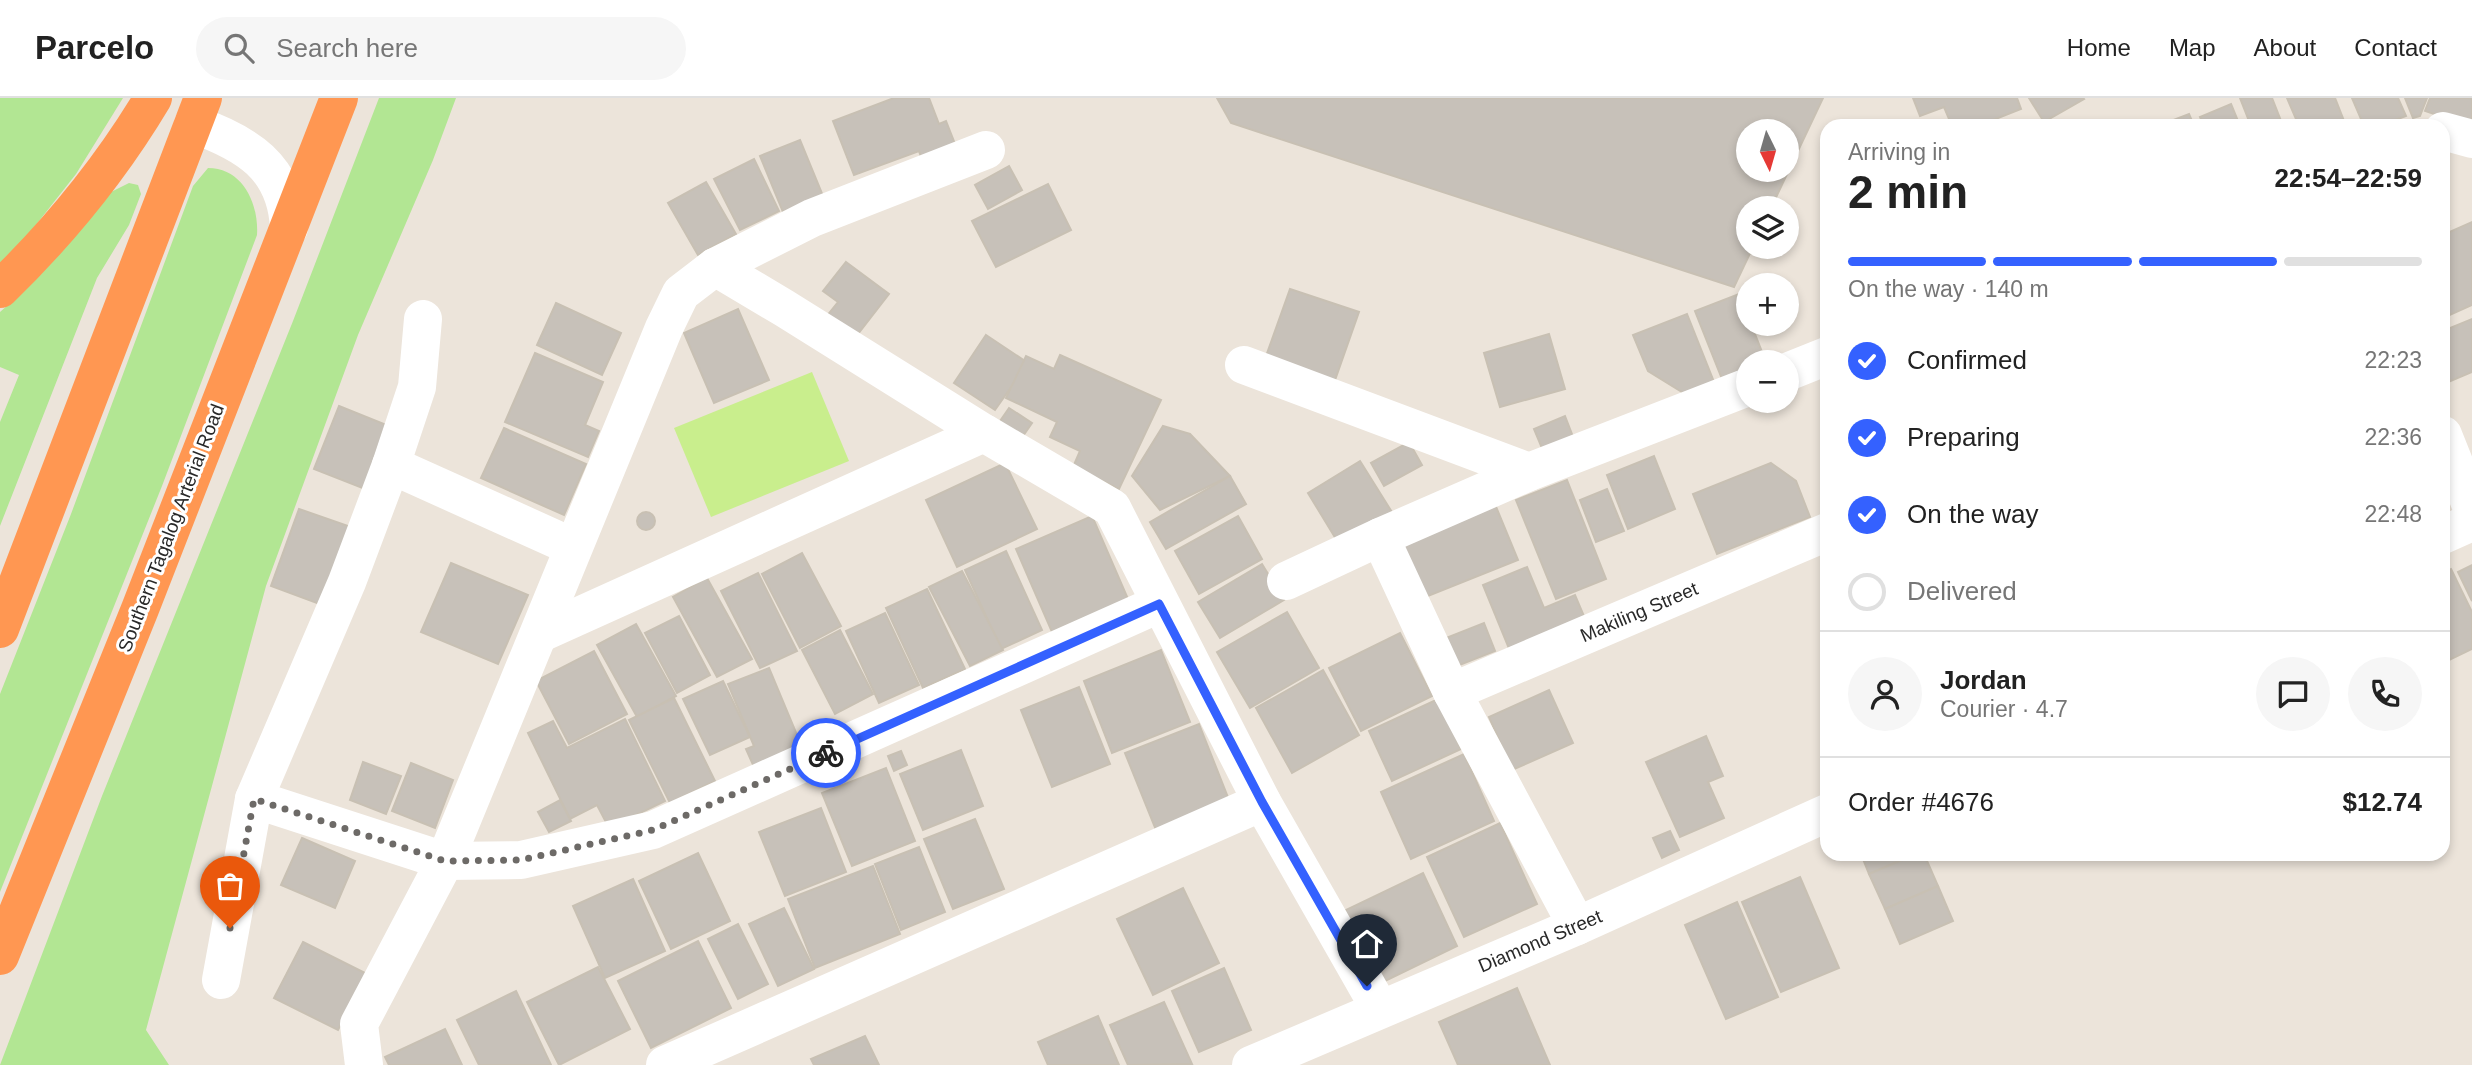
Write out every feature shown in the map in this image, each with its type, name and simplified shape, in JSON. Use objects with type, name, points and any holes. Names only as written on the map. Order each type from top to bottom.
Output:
[{"type":"highway","points":[[0,289],[85,198],[113,162],[153,98]]},
{"type":"highway","name":"Southern Tagalog Arterial Road","points":[[0,956],[140,609],[339,98]]},
{"type":"highway","points":[[0,629],[198,111]]},
{"type":"street","points":[[198,111],[271,170],[286,201],[289,228]]},
{"type":"street","points":[[2450,133],[2472,139]]},
{"type":"street","points":[[364,1065],[359,1024],[445,861],[573,547],[681,293],[715,267],[813,218],[986,150]]},
{"type":"street","points":[[715,267],[1111,508],[1262,802],[1380,1009]]},
{"type":"street","points":[[221,980],[254,799],[347,582],[391,465],[416,387],[423,318]]},
{"type":"street","points":[[1799,367],[1820,359]]},
{"type":"street","points":[[1244,365],[1529,472]]},
{"type":"street","points":[[1286,581],[1529,472],[1736,392]]},
{"type":"street","points":[[539,634],[984,433]]},
{"type":"street","points":[[2450,453],[2472,508]]},
{"type":"street","points":[[391,465],[573,547]]},
{"type":"street","points":[[2450,532],[2472,522]]},
{"type":"street","name":"Makiling Street","points":[[1452,692],[1820,535]]},
{"type":"street","points":[[1380,537],[1452,692],[1577,926]]},
{"type":"street","points":[[254,799],[445,861],[521,860],[653,830],[1159,604]]},
{"type":"street","points":[[665,1065],[1262,802]]},
{"type":"street","name":"Diamond Street","points":[[1251,1065],[1577,926],[1820,816]]},
{"type":"green space","points":[[0,98],[123,98],[76,174],[13,254],[0,266]]},
{"type":"green space","points":[[379,98],[456,98],[433,160],[358,335],[266,586],[146,1030],[169,1065],[0,1065],[102,796],[293,321]]},
{"type":"green space","points":[[208,168],[231,174],[246,190],[255,211],[257,235],[162,486],[0,892],[0,694],[71,514],[193,186]]},
{"type":"green space","points":[[129,183],[138,185],[141,194],[129,225],[97,278],[0,526],[0,422],[19,375],[0,367],[0,312],[17,297],[111,192]]},
{"type":"green space","points":[[812,372],[849,461],[711,517],[674,428]]},
{"type":"building","points":[[894,98],[929,98],[939,124],[946,121],[955,144],[921,157],[919,151],[854,175],[833,121]]},
{"type":"building","points":[[1217,98],[1823,98],[1799,149],[1799,119],[1736,119],[1736,182],[1783,182],[1777,196],[1736,196],[1736,259],[1747,259],[1741,273],[1736,273],[1734,287],[1231,123]]},
{"type":"building","points":[[1913,98],[2017,98],[2021,109],[1996,119],[1949,119],[1944,107],[1920,116]]},
{"type":"building","points":[[2029,98],[2084,99],[2049,119],[2042,119]]},
{"type":"building","points":[[2240,98],[2272,98],[2280,119],[2248,119]]},
{"type":"building","points":[[2287,98],[2335,98],[2343,119],[2296,119]]},
{"type":"building","points":[[2352,98],[2398,98],[2406,116],[2398,119],[2361,119]]},
{"type":"building","points":[[2405,98],[2427,98],[2420,116],[2413,118]]},
{"type":"building","points":[[2430,98],[2472,98],[2472,127],[2450,119],[2425,111]]},
{"type":"building","points":[[2231,104],[2237,119],[2201,119],[2200,117]]},
{"type":"building","points":[[2189,114],[2191,119],[2176,119]]},
{"type":"building","points":[[800,140],[823,196],[783,212],[760,156]]},
{"type":"building","points":[[754,159],[779,211],[740,230],[714,179]]},
{"type":"building","points":[[1009,166],[1022,190],[988,209],[975,185]]},
{"type":"building","points":[[706,182],[736,234],[698,255],[668,203]]},
{"type":"building","points":[[1048,184],[1071,230],[996,267],[972,221]]},
{"type":"building","points":[[2472,222],[2472,305],[2450,315],[2450,232]]},
{"type":"building","points":[[846,262],[889,294],[854,339],[826,317],[838,302],[823,291]]},
{"type":"building","points":[[1290,289],[1359,312],[1334,383],[1265,359]]},
{"type":"building","points":[[1736,295],[1736,336],[1756,336],[1761,350],[1736,350],[1736,374],[1722,379],[1695,311]]},
{"type":"building","points":[[556,303],[621,333],[602,375],[537,345]]},
{"type":"building","points":[[738,309],[769,380],[714,403],[684,333]]},
{"type":"building","points":[[1687,314],[1714,382],[1685,394],[1648,371],[1633,335]]},
{"type":"building","points":[[2472,319],[2472,372],[2450,381],[2450,328]]},
{"type":"building","points":[[1549,334],[1565,389],[1500,407],[1484,353]]},
{"type":"building","points":[[986,335],[1028,363],[995,410],[954,383]]},
{"type":"building","points":[[535,353],[603,382],[585,425],[599,431],[588,457],[505,422]]},
{"type":"building","points":[[1060,355],[1161,400],[1119,489],[1073,467],[1080,451],[1050,437],[1057,422],[1006,398],[1026,356],[1054,369]]},
{"type":"building","points":[[339,406],[389,426],[365,489],[314,469]]},
{"type":"building","points":[[1009,408],[1032,423],[1021,439],[998,424]]},
{"type":"building","points":[[1565,416],[1575,442],[1544,453],[1534,429]]},
{"type":"building","points":[[1163,426],[1190,434],[1230,476],[1160,510],[1132,476]]},
{"type":"building","points":[[504,428],[586,464],[564,515],[481,478]]},
{"type":"building","points":[[1409,442],[1422,465],[1384,486],[1371,463]]},
{"type":"building","points":[[1654,456],[1675,509],[1628,529],[1607,475]]},
{"type":"building","points":[[1360,461],[1395,517],[1342,549],[1308,493]]},
{"type":"building","points":[[1005,463],[1037,529],[957,567],[926,500]]},
{"type":"building","points":[[1771,463],[1796,481],[1810,517],[1717,554],[1693,494]]},
{"type":"building","points":[[1230,476],[1246,504],[1166,549],[1150,522]]},
{"type":"building","points":[[1567,480],[1606,579],[1556,599],[1516,500]]},
{"type":"building","points":[[1607,489],[1624,531],[1596,542],[1580,500]]},
{"type":"building","points":[[1492,497],[1518,560],[1418,600],[1393,536]]},
{"type":"building","points":[[299,509],[354,528],[325,606],[271,586]]},
{"type":"building","points":[[642,512],[650,512],[655,521],[653,528],[642,530],[637,525],[637,517]]},
{"type":"building","points":[[1092,516],[1128,599],[1052,632],[1016,549]]},
{"type":"building","points":[[1238,516],[1262,559],[1199,594],[1175,551]]},
{"type":"building","points":[[1006,551],[1042,630],[1001,649],[965,570]]},
{"type":"building","points":[[802,553],[841,626],[800,648],[762,574]]},
{"type":"building","points":[[451,563],[528,595],[498,664],[421,632]]},
{"type":"building","points":[[1262,564],[1284,600],[1220,638],[1198,602]]},
{"type":"building","points":[[2472,565],[2472,601],[2458,572]]},
{"type":"building","points":[[1527,567],[1544,608],[1575,595],[1586,621],[1510,651],[1483,585]]},
{"type":"building","points":[[2450,570],[2472,612],[2472,649],[2450,660]]},
{"type":"building","points":[[962,571],[1003,650],[970,666],[929,587]]},
{"type":"building","points":[[758,573],[797,651],[760,668],[721,591]]},
{"type":"building","points":[[707,578],[752,659],[717,677],[673,597]]},
{"type":"building","points":[[927,589],[965,669],[923,688],[886,608]]},
{"type":"building","points":[[1287,612],[1319,668],[1250,708],[1217,652]]},
{"type":"building","points":[[885,613],[919,685],[879,703],[846,631]]},
{"type":"building","points":[[679,616],[710,675],[677,693],[645,633]]},
{"type":"building","points":[[1484,623],[1495,651],[1457,666],[1446,638]]},
{"type":"building","points":[[636,624],[676,696],[637,717],[597,645]]},
{"type":"building","points":[[840,630],[873,694],[835,714],[802,650]]},
{"type":"building","points":[[1400,633],[1432,696],[1361,731],[1329,668]]},
{"type":"building","points":[[1161,650],[1190,722],[1112,753],[1084,681]]},
{"type":"building","points":[[594,651],[627,714],[569,744],[536,681]]},
{"type":"building","points":[[769,668],[802,747],[754,767],[746,749],[754,746],[728,684]]},
{"type":"building","points":[[1323,670],[1359,735],[1292,773],[1256,708]]},
{"type":"building","points":[[723,681],[750,737],[710,755],[683,699]]},
{"type":"building","points":[[1079,687],[1110,764],[1052,787],[1021,710]]},
{"type":"building","points":[[1549,690],[1573,743],[1512,770],[1489,717]]},
{"type":"building","points":[[674,698],[715,781],[670,803],[629,720]]},
{"type":"building","points":[[1438,699],[1461,749],[1392,781],[1369,731]]},
{"type":"building","points":[[625,719],[665,801],[609,828],[597,805],[570,819],[528,733],[553,721],[567,748]]},
{"type":"building","points":[[1199,724],[1229,800],[1156,830],[1125,753]]},
{"type":"building","points":[[1706,736],[1723,776],[1708,782],[1724,818],[1680,837],[1646,762]]},
{"type":"building","points":[[961,750],[983,806],[923,830],[900,774]]},
{"type":"building","points":[[901,751],[907,765],[894,771],[888,756]]},
{"type":"building","points":[[1464,754],[1494,821],[1411,859],[1381,792]]},
{"type":"building","points":[[363,762],[401,776],[386,814],[350,800]]},
{"type":"building","points":[[411,763],[453,780],[435,828],[392,811]]},
{"type":"building","points":[[886,768],[915,841],[852,866],[822,793]]},
{"type":"building","points":[[560,800],[571,821],[549,832],[538,812]]},
{"type":"building","points":[[821,808],[846,872],[785,896],[759,832]]},
{"type":"building","points":[[975,819],[1004,889],[953,909],[924,839]]},
{"type":"building","points":[[1500,823],[1537,904],[1464,937],[1427,857]]},
{"type":"building","points":[[1670,831],[1679,850],[1662,858],[1653,838]]},
{"type":"building","points":[[302,838],[355,861],[335,908],[281,885]]},
{"type":"building","points":[[919,847],[945,912],[901,930],[875,864]]},
{"type":"building","points":[[698,853],[730,921],[671,949],[639,881]]},
{"type":"building","points":[[1864,861],[1900,861],[1869,874]]},
{"type":"building","points":[[1900,861],[1927,861],[1938,886],[1885,909],[1869,874]]},
{"type":"building","points":[[873,866],[900,934],[815,968],[788,899]]},
{"type":"building","points":[[1423,873],[1457,946],[1379,984],[1344,911]]},
{"type":"building","points":[[1800,877],[1839,968],[1781,992],[1742,902]]},
{"type":"building","points":[[633,879],[665,951],[605,978],[573,906]]},
{"type":"building","points":[[1938,886],[1953,921],[1900,944],[1885,909]]},
{"type":"building","points":[[1183,888],[1219,963],[1153,995],[1117,919]]},
{"type":"building","points":[[1737,902],[1778,997],[1726,1019],[1685,925]]},
{"type":"building","points":[[784,908],[814,969],[778,986],[749,924]]},
{"type":"building","points":[[738,924],[768,984],[738,999],[708,939]]},
{"type":"building","points":[[698,941],[731,1008],[651,1048],[618,981]]},
{"type":"building","points":[[303,942],[367,974],[338,1030],[274,998]]},
{"type":"building","points":[[598,967],[630,1029],[559,1065],[527,1002]]},
{"type":"building","points":[[1224,968],[1251,1030],[1199,1052],[1172,991]]},
{"type":"building","points":[[1517,988],[1550,1065],[1458,1065],[1439,1022]]},
{"type":"building","points":[[516,991],[551,1065],[479,1065],[457,1020]]},
{"type":"building","points":[[1164,1002],[1192,1064],[1128,1065],[1110,1025]]},
{"type":"building","points":[[1098,1016],[1119,1065],[1048,1065],[1038,1042]]},
{"type":"building","points":[[445,1029],[462,1065],[389,1065],[385,1057]]},
{"type":"building","points":[[865,1036],[879,1065],[814,1065],[811,1059]]},
{"type":"way so far","points":[[230,928],[254,799],[445,861],[521,860],[653,830],[826,753]]},
{"type":"route","points":[[826,753],[1159,604],[1262,802],[1367,986]]}]
